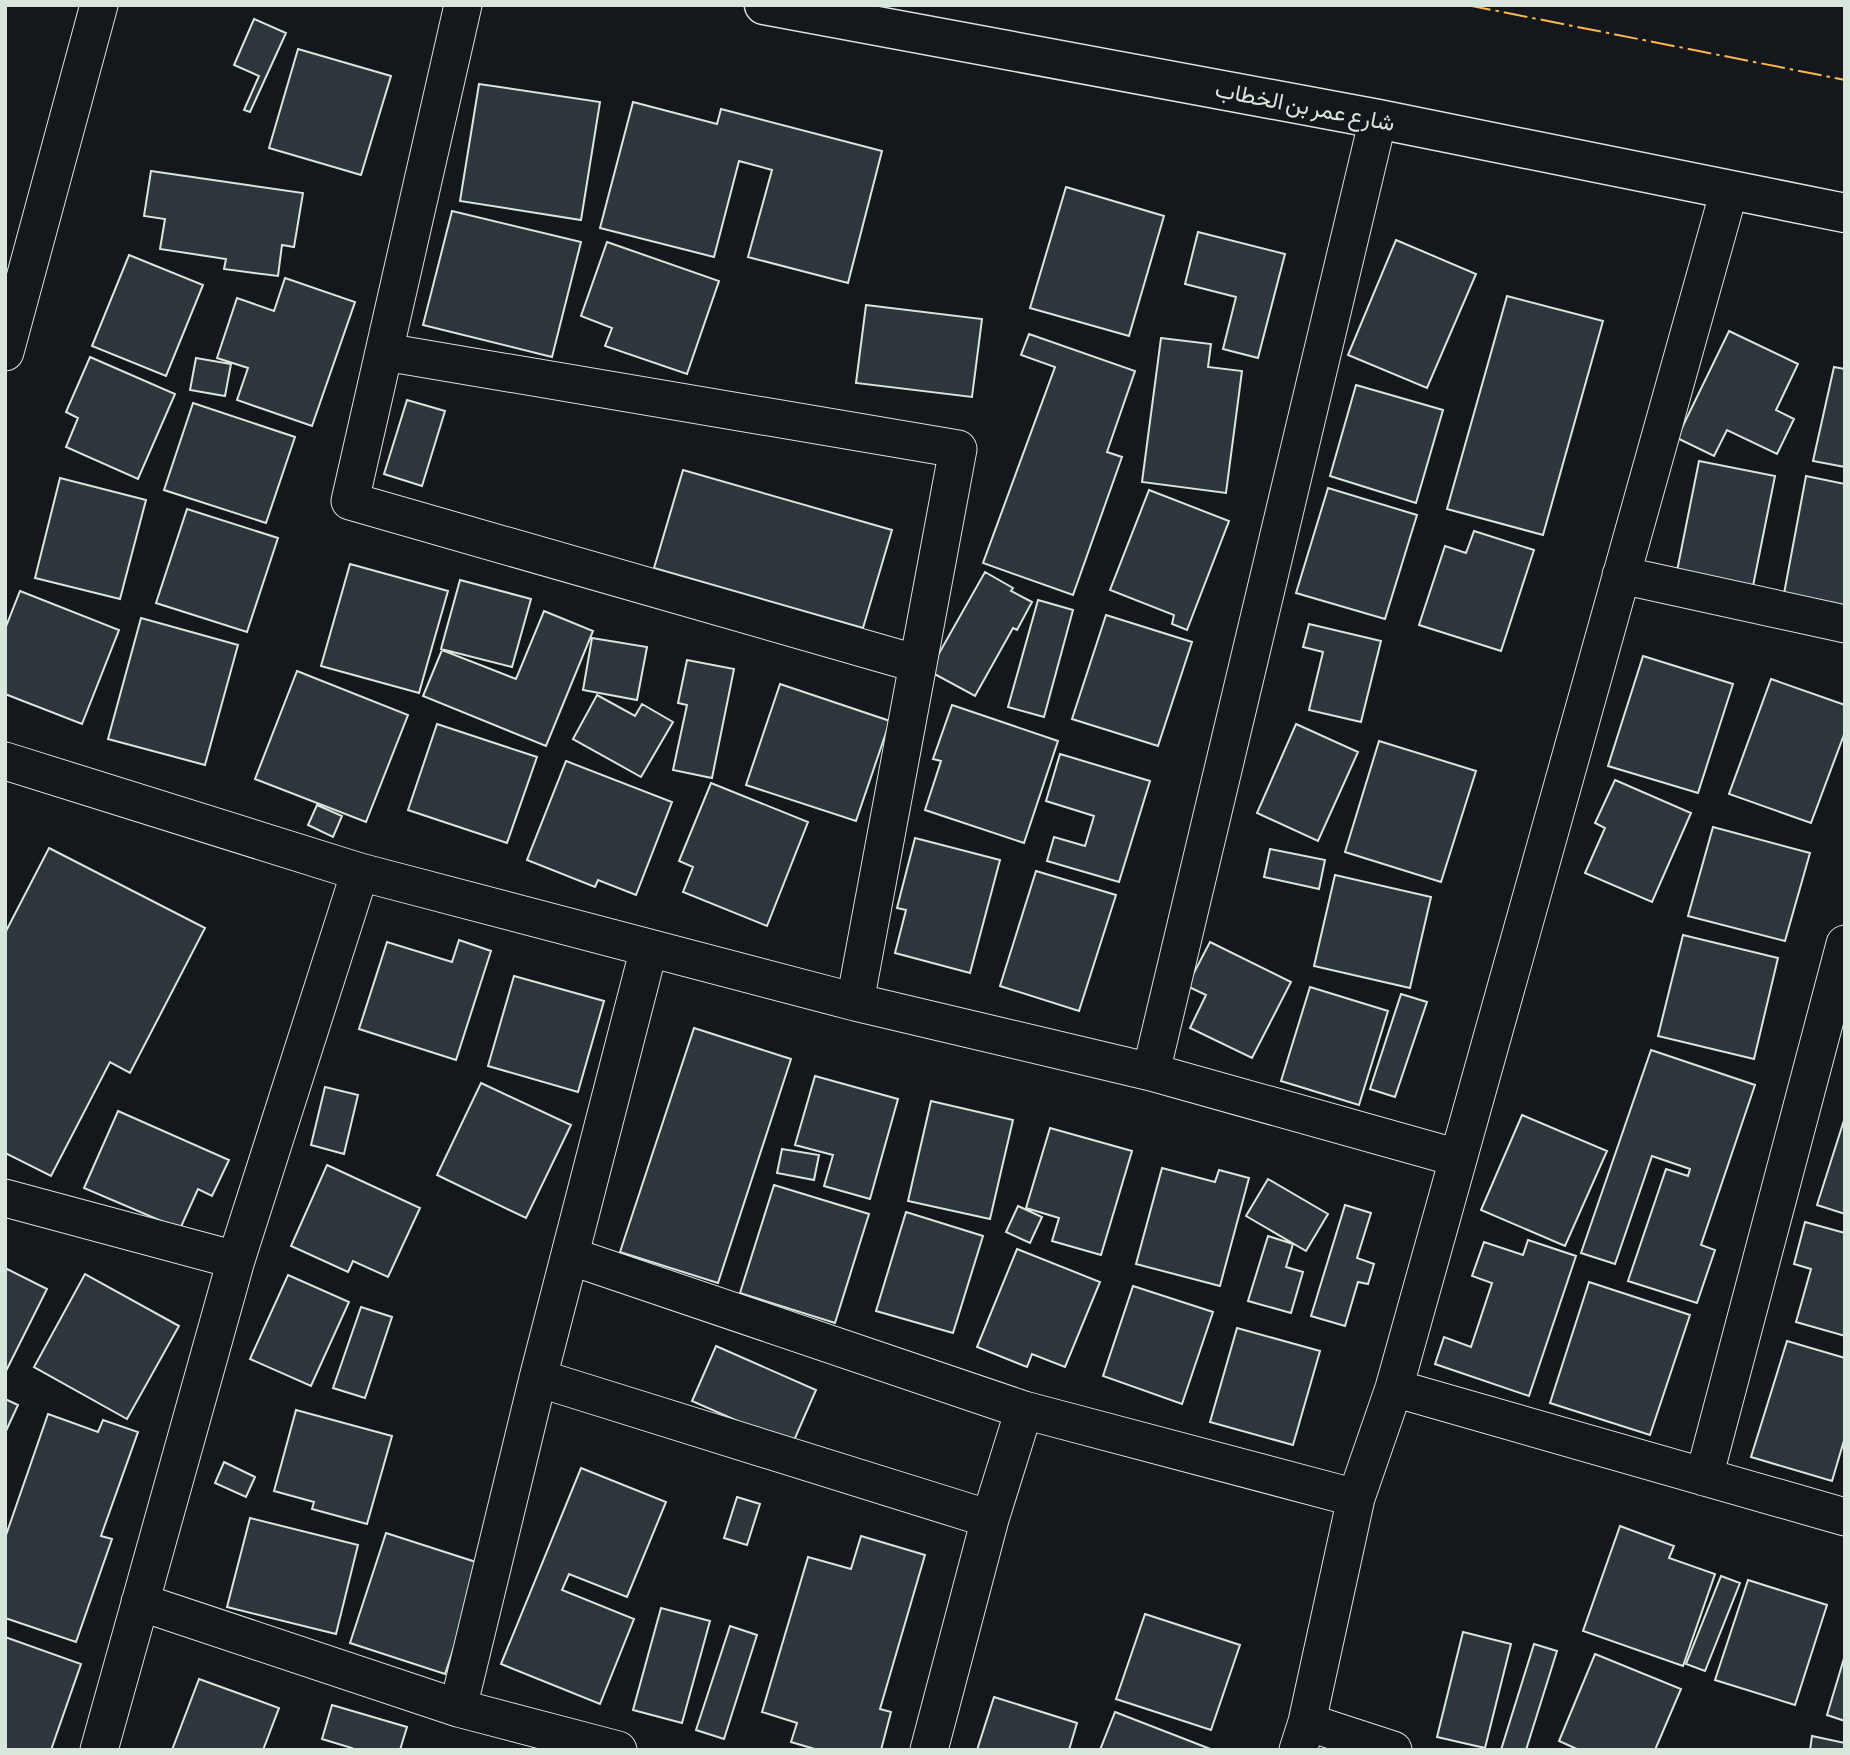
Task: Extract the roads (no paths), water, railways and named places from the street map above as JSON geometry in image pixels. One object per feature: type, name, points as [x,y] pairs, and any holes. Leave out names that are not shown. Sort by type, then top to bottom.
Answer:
[{"type":"main road","name":"شارع عمر بن الخطاب","points":[[764,5],[1378,119],[1845,213]]},
{"type":"street","points":[[5,352],[18,256],[99,5]]},
{"type":"street","points":[[463,5],[350,501],[918,664]]},
{"type":"street","points":[[1152,1072],[1378,119]]},
{"type":"street","points":[[1393,1750],[1302,1736],[1356,1498],[1394,1388],[1729,191]]},
{"type":"street","points":[[384,352],[958,449],[855,1002]]},
{"type":"street","points":[[1621,575],[1845,624]]},
{"type":"street","points":[[5,761],[360,873],[855,1002],[1152,1072],[1458,1158]]},
{"type":"street","points":[[99,1750],[236,1260],[360,873]]},
{"type":"street","points":[[1704,1477],[1845,944]]},
{"type":"street","points":[[458,1708],[538,1378],[649,948]]},
{"type":"street","points":[[5,1198],[236,1260]]},
{"type":"street","points":[[570,1256],[1024,1410],[1356,1498]]},
{"type":"street","points":[[538,1378],[990,1519]]},
{"type":"street","points":[[1394,1388],[1845,1517]]},
{"type":"street","points":[[929,1750],[990,1519],[1024,1410]]},
{"type":"street","points":[[140,1602],[458,1708],[618,1750]]}]
